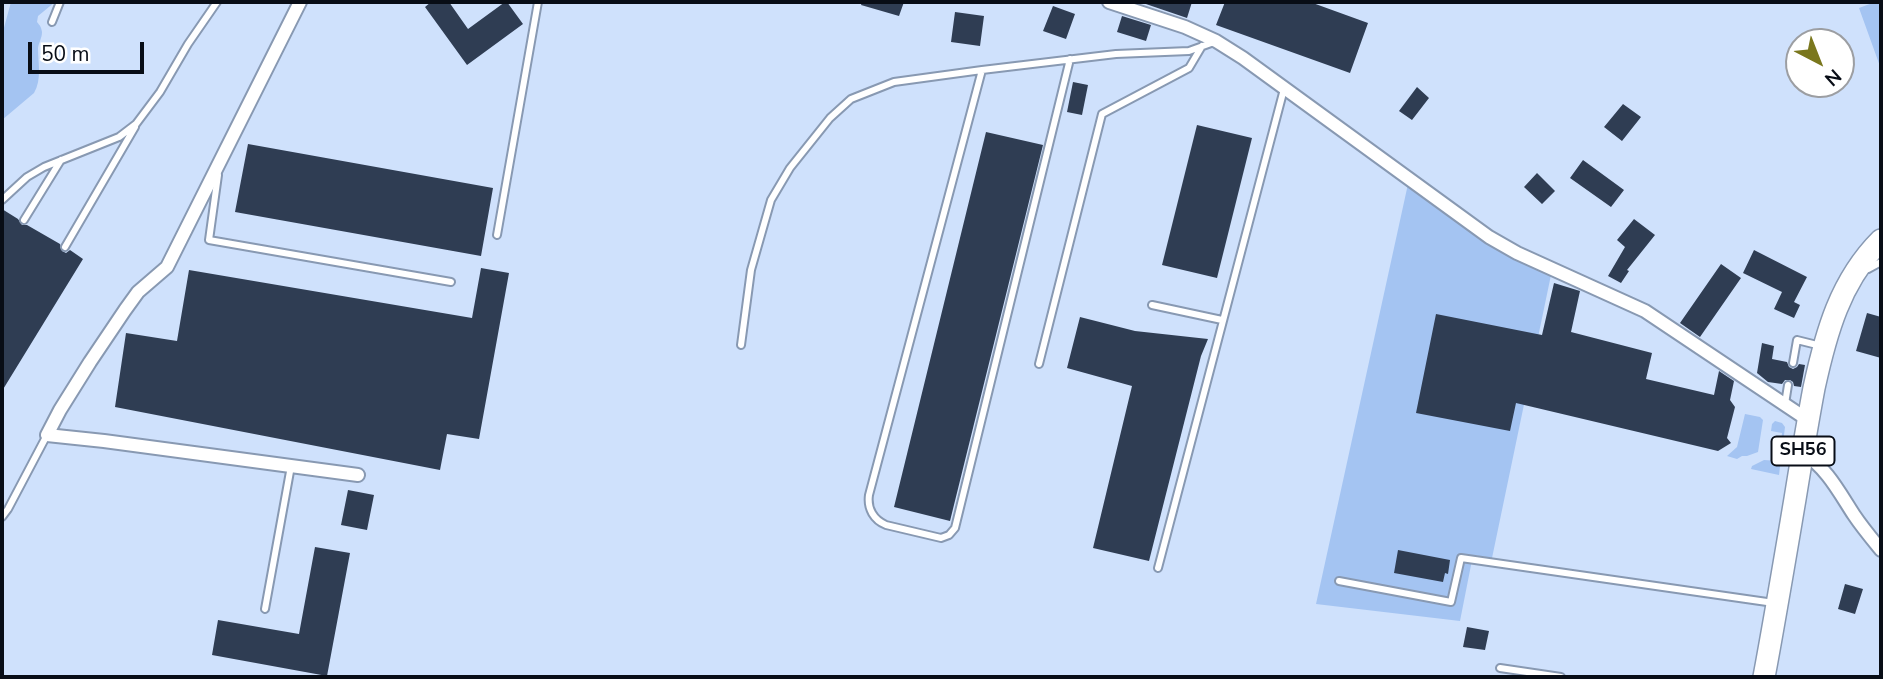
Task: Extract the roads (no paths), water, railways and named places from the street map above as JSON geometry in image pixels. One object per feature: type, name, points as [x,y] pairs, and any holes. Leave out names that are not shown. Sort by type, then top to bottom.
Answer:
[{"type":"main road","name":"SH56","points":[[1764,677],[1823,346],[1839,300],[1850,279],[1881,240]]},
{"type":"street","points":[[300,2],[167,267],[138,292],[125,310],[84,371],[47,435],[358,475]]},
{"type":"street","points":[[1110,2],[1185,27],[1216,41],[1489,237],[1517,253],[1645,312],[1808,420]]},
{"type":"street","points":[[1802,452],[1824,469],[1879,543]]},
{"type":"lane","points":[[52,22],[60,2]]},
{"type":"lane","points":[[65,247],[136,124],[160,92],[217,2]]},
{"type":"lane","points":[[497,235],[538,2]]},
{"type":"lane","points":[[741,345],[751,270],[771,200],[790,168],[830,117],[851,99],[894,82],[1116,54],[1189,51],[1216,41]]},
{"type":"lane","points":[[1039,364],[1102,114],[1189,68],[1202,46]]},
{"type":"lane","points":[[982,70],[868,503],[878,522],[941,538],[949,535],[958,520],[1070,60]]},
{"type":"lane","points":[[1158,568],[1284,89]]},
{"type":"lane","points":[[2,200],[27,177],[44,167],[119,137],[136,124]]},
{"type":"lane","points":[[220,159],[209,240],[451,282]]},
{"type":"lane","points":[[24,220],[61,160]]},
{"type":"lane","points":[[1850,279],[1881,262]]},
{"type":"lane","points":[[1152,305],[1222,320]]},
{"type":"lane","points":[[1793,363],[1797,340],[1823,346]]},
{"type":"lane","points":[[1785,405],[1788,385]]},
{"type":"lane","points":[[2,517],[47,435]]},
{"type":"lane","points":[[265,609],[291,466]]},
{"type":"lane","points":[[1339,581],[1451,602],[1461,558],[1777,604]]},
{"type":"lane","points":[[1500,668],[1562,677]]}]
